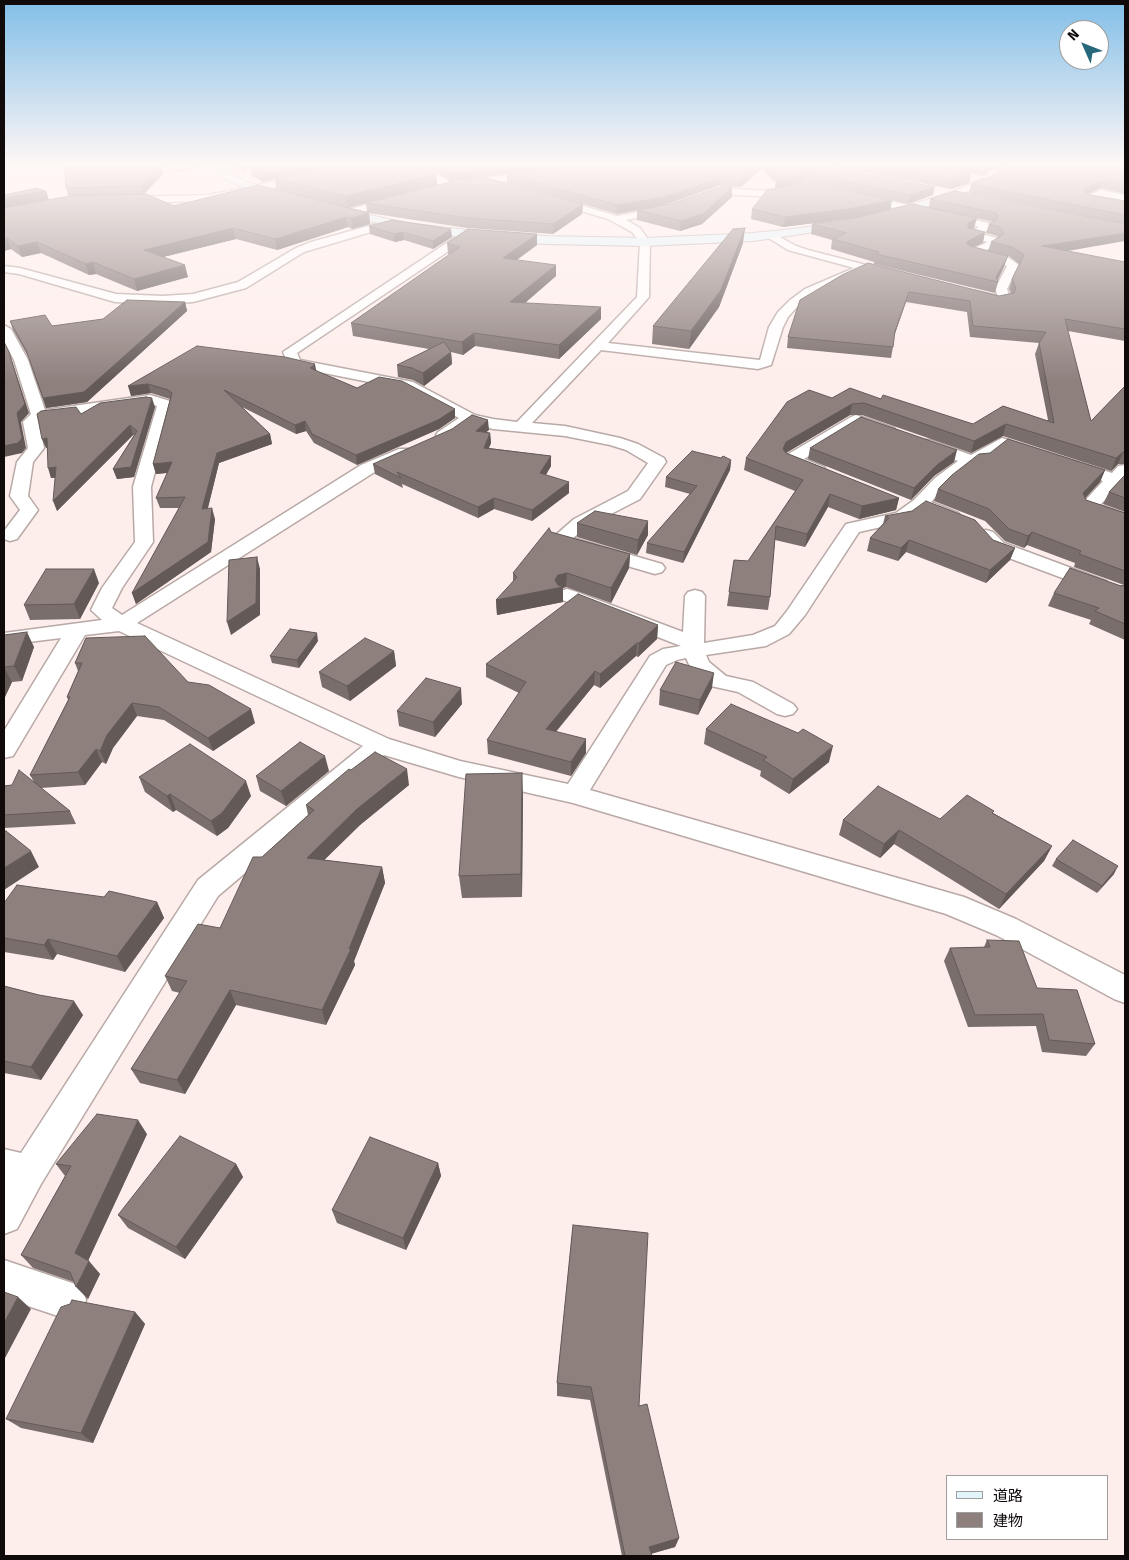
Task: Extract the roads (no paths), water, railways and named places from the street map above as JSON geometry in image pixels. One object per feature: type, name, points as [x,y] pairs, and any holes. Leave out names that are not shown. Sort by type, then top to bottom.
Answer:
[{"type":"street","points":[[4,269],[20,271],[115,298],[163,300],[193,298],[242,285],[300,250],[341,237]]},
{"type":"street","points":[[463,237],[290,352],[294,363],[408,385],[470,418],[493,424],[565,431],[614,441],[632,447],[658,462],[634,495],[580,522],[559,540],[655,568]]},
{"type":"street","points":[[503,237],[545,240],[645,242],[697,241],[749,237]]},
{"type":"street","points":[[521,426],[642,297],[645,242],[641,237]]},
{"type":"street","points":[[774,237],[792,248],[804,252],[900,277]]},
{"type":"street","points":[[964,293],[996,300],[1005,299],[1001,289],[1013,265],[1005,260],[972,253],[995,243],[993,240],[981,237]]},
{"type":"street","points":[[598,346],[758,365],[766,362],[776,327],[783,314],[794,303],[809,292],[864,268]]},
{"type":"street","points":[[4,329],[21,360],[40,415]]},
{"type":"street","points":[[10,535],[29,510],[19,496],[25,462],[36,448],[31,422],[40,415],[150,399],[165,404],[142,487],[144,542],[112,588],[101,610],[122,624],[380,745],[459,769],[574,794],[954,905],[1006,927],[1125,990]]},
{"type":"street","points":[[4,639],[122,624],[367,469],[446,434],[470,418]]},
{"type":"street","points":[[834,478],[791,460],[856,420],[970,460],[979,459],[1002,443],[1121,477]]},
{"type":"street","points":[[574,794],[658,661],[693,647],[758,641],[782,630],[795,615],[852,528],[902,517],[909,505],[970,460]]},
{"type":"street","points":[[1121,477],[1088,507],[1125,520]]},
{"type":"street","points":[[909,505],[978,527],[997,547],[1116,591]]},
{"type":"street","points":[[567,595],[693,647]]},
{"type":"street","points":[[695,596],[693,647],[700,666],[719,681],[745,687],[785,709]]},
{"type":"street","points":[[4,750],[77,630]]},
{"type":"street","points":[[4,1216],[16,1169],[208,888],[380,745]]},
{"type":"street","points":[[4,1279],[67,1300]]}]
